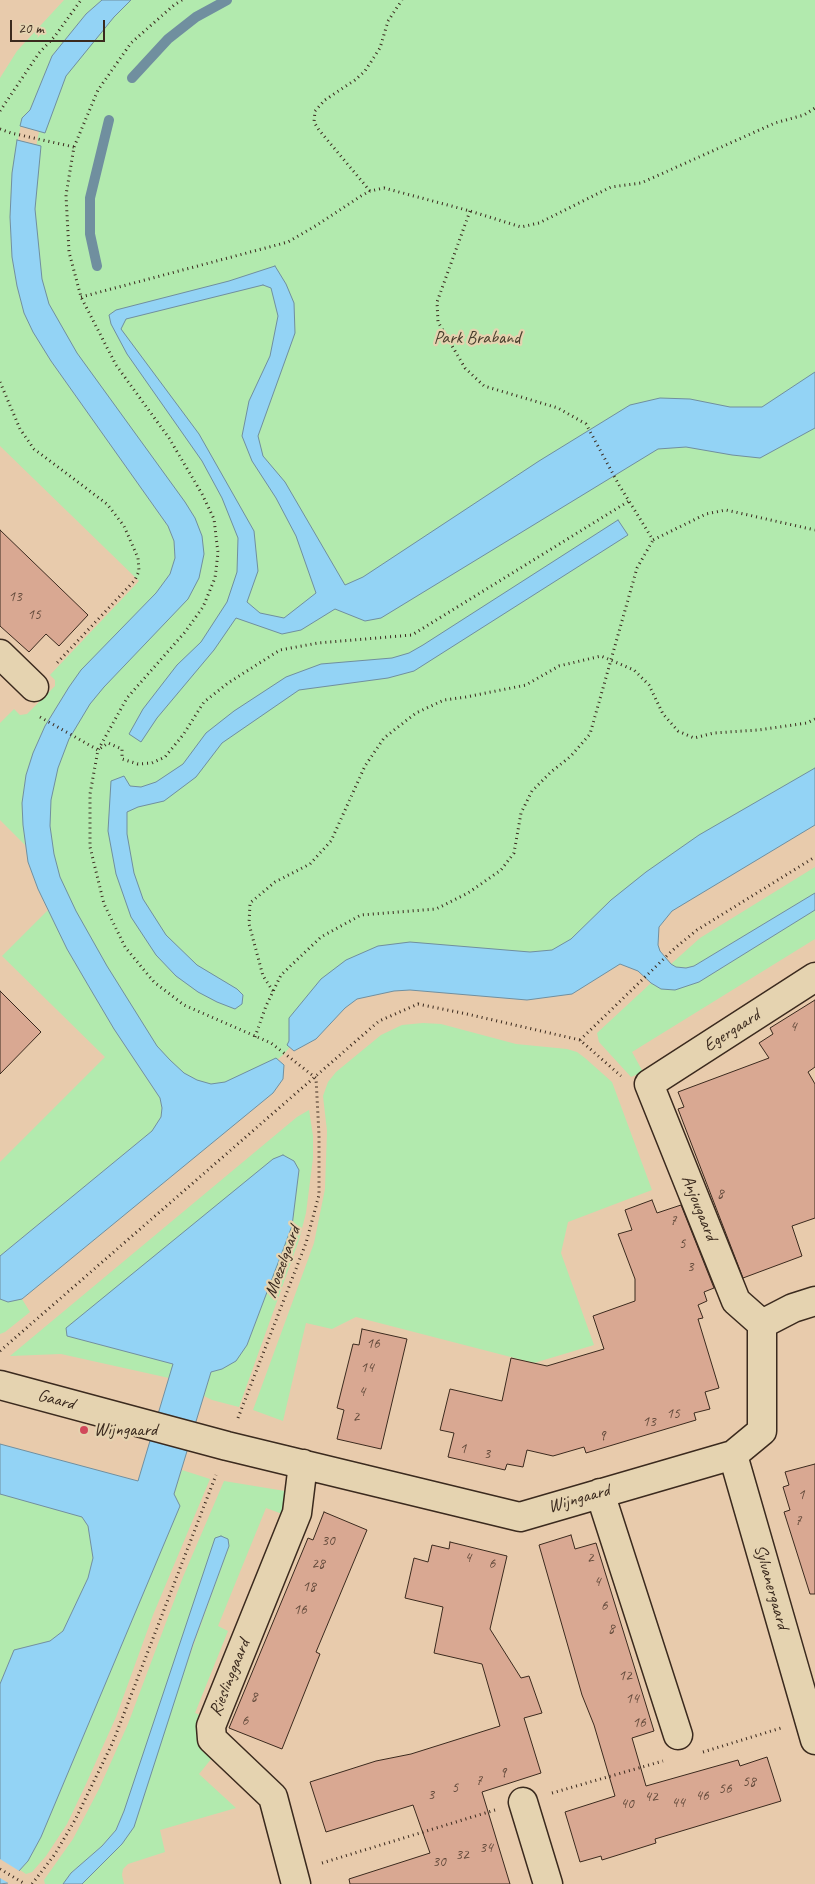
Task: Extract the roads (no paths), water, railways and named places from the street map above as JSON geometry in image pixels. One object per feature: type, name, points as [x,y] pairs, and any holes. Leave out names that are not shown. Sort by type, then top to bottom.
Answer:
[{"type":"street","points":[[0,654],[34,687]]},
{"type":"street","name":"Egergaard","points":[[649,1084],[815,977]]},
{"type":"street","name":"Anjougaard","points":[[649,1084],[736,1301],[762,1324]]},
{"type":"street","points":[[762,1324],[793,1308],[815,1300]]},
{"type":"street","name":"Wijngaard","points":[[227,1446],[520,1516],[734,1455],[762,1431],[762,1324]]},
{"type":"street","name":"Gaard","points":[[0,1385],[227,1446]]},
{"type":"street","name":"Sylvanergaard","points":[[734,1455],[812,1730]]},
{"type":"street","name":"Rieslinggaard","points":[[295,1879],[273,1797],[212,1739],[211,1726],[297,1513],[303,1464]]},
{"type":"street","points":[[600,1493],[678,1736]]},
{"type":"street","points":[[523,1802],[548,1884]]},
{"type":"water","points":[[102,0],[131,0],[114,17],[66,76],[45,133],[20,126],[22,118],[30,110],[52,56],[86,14]]},
{"type":"water","points":[[17,140],[41,146],[35,209],[42,279],[49,304],[77,353],[195,518],[202,536],[204,554],[199,578],[188,599],[104,687],[90,704],[69,739],[58,768],[51,800],[50,826],[60,877],[76,911],[107,966],[157,1046],[184,1073],[197,1080],[211,1084],[225,1082],[276,1058],[284,1065],[283,1079],[273,1093],[22,1299],[8,1302],[0,1299],[0,1256],[152,1131],[161,1117],[160,1098],[114,1029],[88,985],[67,949],[38,889],[28,862],[22,803],[26,775],[33,753],[45,726],[69,687],[81,670],[156,593],[170,574],[175,558],[174,541],[168,526],[51,361],[24,313],[12,257],[10,217],[12,173]]},
{"type":"water","points":[[275,266],[286,284],[294,303],[295,333],[258,436],[263,456],[285,482],[345,585],[363,577],[539,461],[630,405],[660,398],[690,399],[730,407],[762,407],[815,372],[815,428],[760,458],[686,447],[658,449],[381,618],[365,621],[335,609],[301,630],[282,634],[236,618],[214,650],[157,718],[141,742],[129,734],[143,709],[177,665],[201,642],[227,602],[237,572],[238,538],[222,498],[202,461],[127,354],[111,324],[109,315],[116,310],[229,281]],"holes":[[[263,285],[271,288],[278,316],[270,356],[249,401],[242,436],[252,461],[276,498],[296,536],[316,593],[284,618],[260,613],[247,602],[258,571],[254,531],[199,434],[121,329],[126,319]]]},
{"type":"water","points":[[618,520],[628,535],[414,671],[388,678],[299,690],[222,743],[196,777],[164,801],[138,807],[127,812],[127,834],[134,873],[143,899],[166,935],[197,965],[237,989],[243,995],[242,1004],[235,1009],[217,1002],[198,992],[176,976],[156,955],[131,917],[116,874],[108,831],[111,781],[124,776],[130,786],[141,787],[156,782],[183,764],[206,733],[234,711],[286,677],[321,664],[392,658],[409,653]]},
{"type":"water","points":[[815,768],[815,825],[672,911],[659,927],[658,945],[660,951],[671,964],[676,967],[686,968],[694,966],[815,893],[815,910],[699,982],[675,990],[661,989],[638,971],[620,964],[572,994],[527,1000],[410,990],[394,991],[357,999],[345,1008],[316,1039],[294,1051],[287,1045],[289,1041],[289,1018],[321,979],[346,960],[378,946],[410,942],[530,952],[552,950],[571,939],[611,900],[646,872],[699,835]]},
{"type":"water","points":[[283,1155],[294,1161],[299,1170],[292,1226],[247,1345],[236,1361],[222,1369],[211,1372],[174,1494],[180,1506],[41,1837],[28,1861],[8,1883],[0,1884],[0,1684],[14,1650],[50,1641],[63,1631],[88,1578],[93,1558],[88,1526],[82,1517],[0,1494],[0,1444],[138,1481],[173,1364],[67,1336],[66,1328],[273,1159]]},
{"type":"water","points":[[221,1536],[228,1539],[229,1546],[193,1644],[134,1827],[122,1844],[82,1884],[63,1884],[71,1873],[102,1846],[116,1830],[215,1538]]},
{"type":"waterway","points":[[132,78],[168,39],[196,17],[227,0]]},
{"type":"waterway","points":[[97,266],[90,234],[90,198],[109,120]]},
{"type":"place","name":"Wijngaard","points":[[84,1430]]},
{"type":"park label","name":"Park Braband","points":[[477,338]]}]
